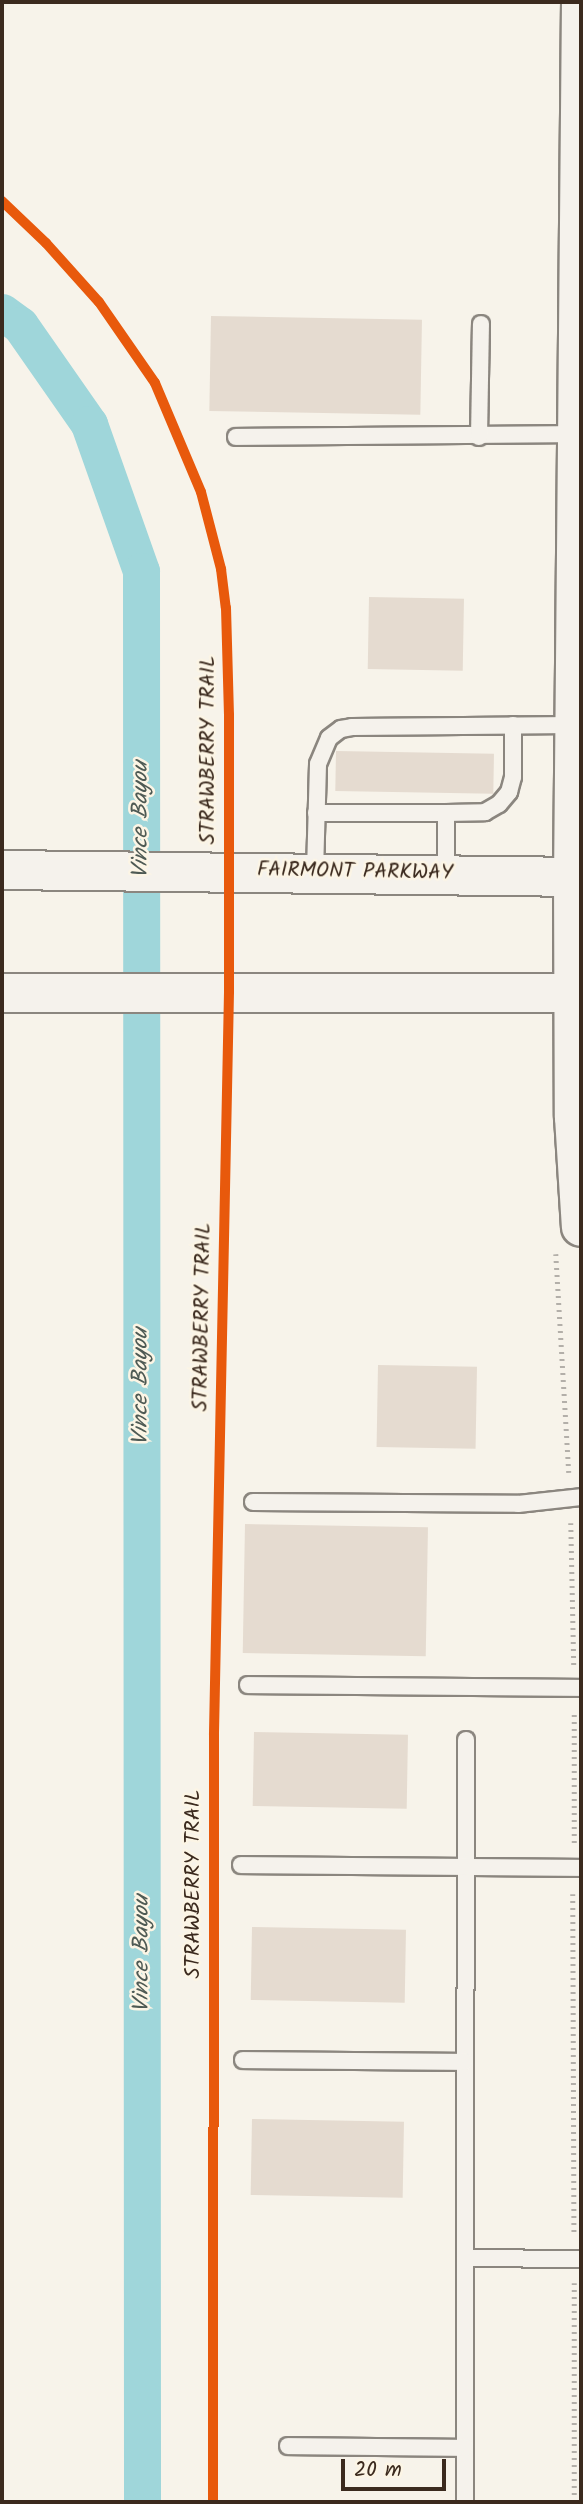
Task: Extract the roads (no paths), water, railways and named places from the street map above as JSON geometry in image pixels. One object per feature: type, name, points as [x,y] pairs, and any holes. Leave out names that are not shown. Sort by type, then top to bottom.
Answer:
[{"type":"street","points":[[568,1239],[578,993],[574,725],[578,544],[581,2]]},
{"type":"street","name":"FAIRMONT PARKWAY","points":[[16,870],[215,870],[577,877]]},
{"type":"street","points":[[2,993],[578,993]]},
{"type":"lane","points":[[479,437],[481,324]]},
{"type":"lane","points":[[236,437],[479,437],[577,434]]},
{"type":"lane","points":[[316,813],[485,812],[499,804],[509,792],[513,777],[513,725]]},
{"type":"lane","points":[[314,872],[318,765],[323,747],[329,738],[341,729],[574,725]]},
{"type":"lane","points":[[446,813],[446,874]]},
{"type":"lane","points":[[253,1502],[518,1504],[575,1498]]},
{"type":"lane","points":[[248,1685],[578,1688]]},
{"type":"lane","points":[[465,2502],[466,1740]]},
{"type":"lane","points":[[241,1865],[577,1868]]},
{"type":"lane","points":[[243,2060],[465,2063]]},
{"type":"lane","points":[[465,2259],[578,2259]]},
{"type":"lane","points":[[288,2446],[465,2448]]},
{"type":"waterway","name":"Vince Bayou","points":[[2,312],[20,325],[89,424],[141,571],[142,2502]]}]
